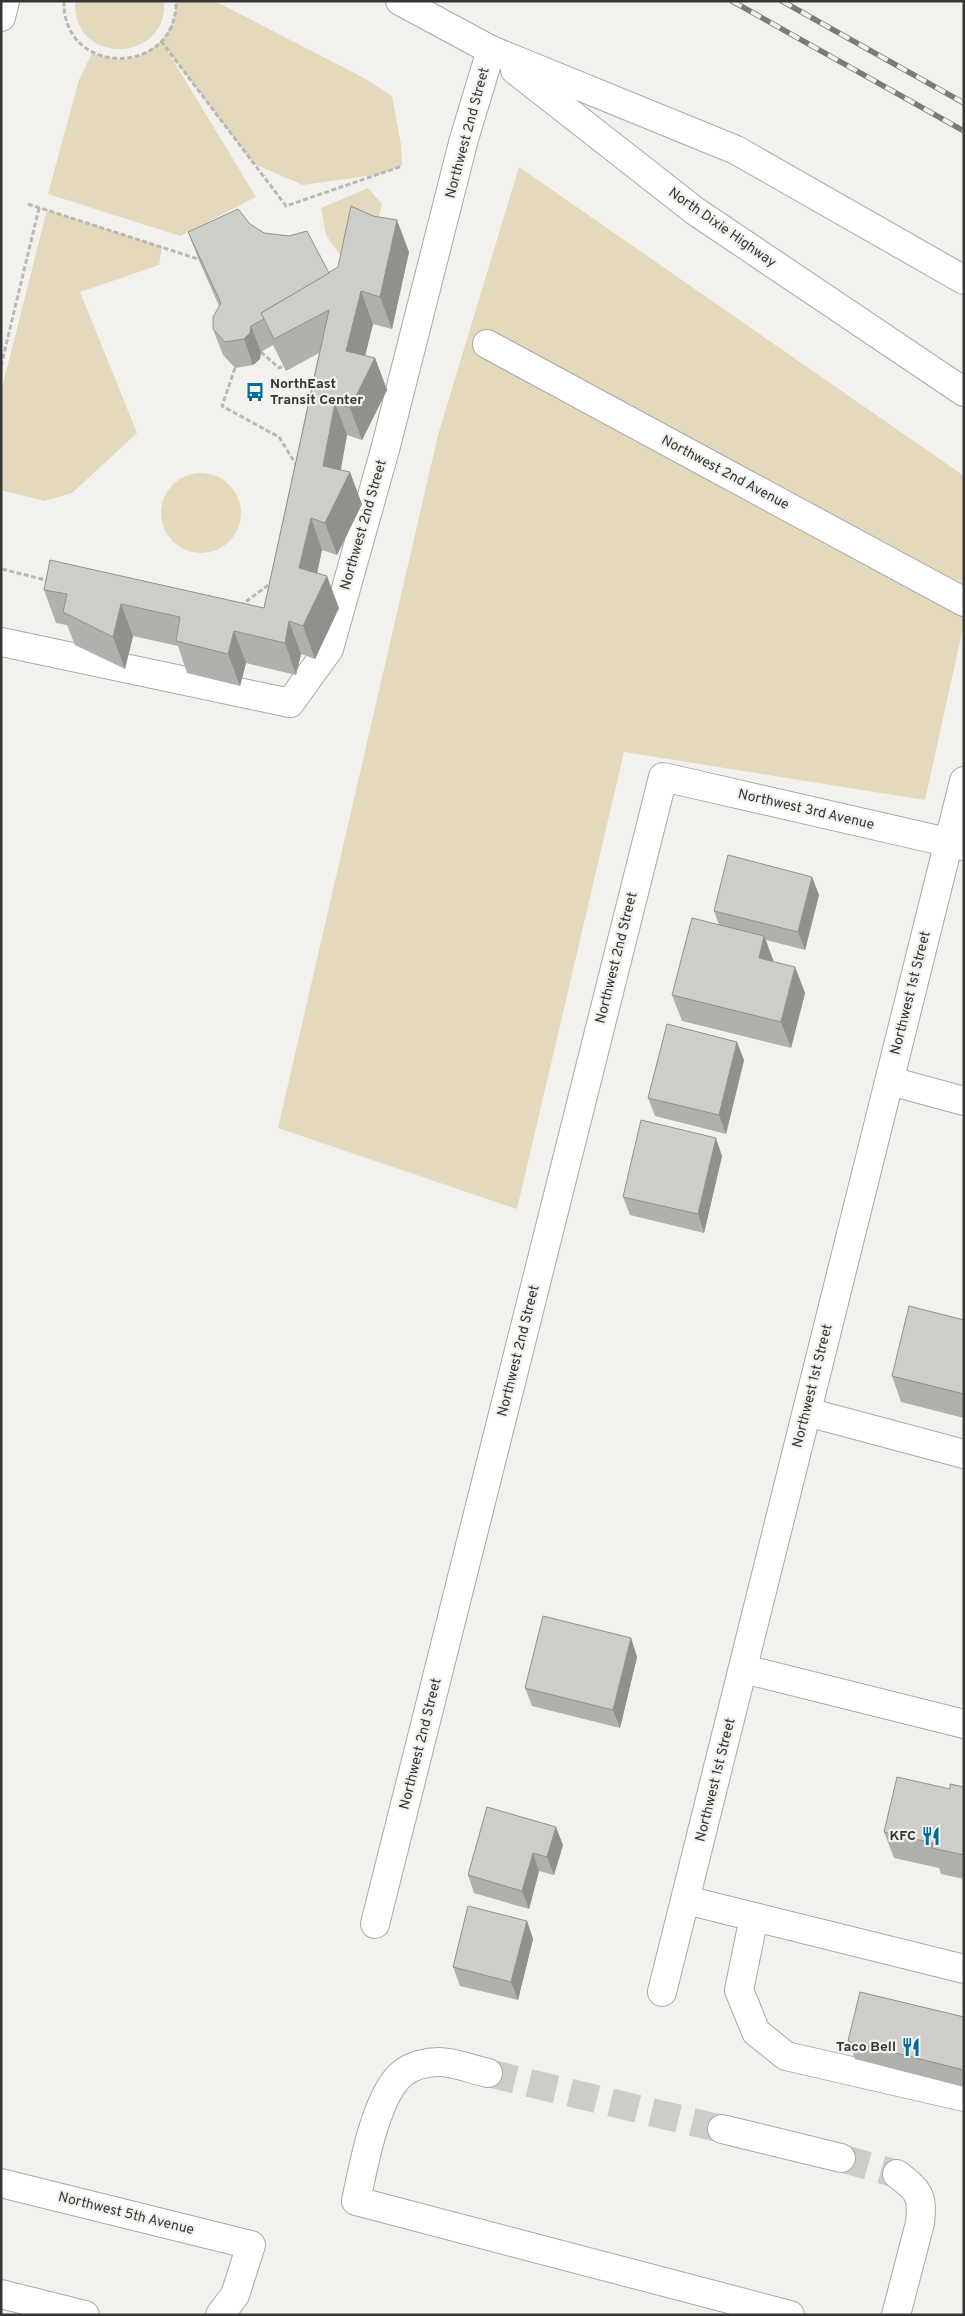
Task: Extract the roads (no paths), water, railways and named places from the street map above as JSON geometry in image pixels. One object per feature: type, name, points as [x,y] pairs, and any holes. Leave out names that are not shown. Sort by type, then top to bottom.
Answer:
[{"type":"street","points":[[1,17],[5,1]]},
{"type":"street","name":"North Dixie Highway","points":[[400,1],[491,50],[736,150],[964,280]]},
{"type":"street","name":"North Dixie Highway","points":[[491,50],[695,211],[964,392]]},
{"type":"street","name":"Northwest 2nd Street","points":[[1,642],[290,703],[329,649],[386,446],[464,139],[491,50]]},
{"type":"street","name":"Northwest 2nd Avenue","points":[[487,344],[964,602]]},
{"type":"street","name":"Northwest 2nd Street","points":[[375,1924],[663,777]]},
{"type":"street","name":"Northwest 3rd Avenue","points":[[663,777],[956,845]]},
{"type":"street","name":"Northwest 1st Street","points":[[662,1992],[890,1081],[956,845],[964,781]]},
{"type":"street","points":[[890,1081],[964,1100]]},
{"type":"street","points":[[807,1412],[964,1454]]},
{"type":"street","points":[[744,1669],[964,1724]]},
{"type":"street","points":[[686,1900],[964,1970]]},
{"type":"street","points":[[754,1917],[739,1990],[756,2032],[786,2056],[964,2097]]},
{"type":"street","points":[[488,2073],[441,2062],[422,2064],[403,2073],[390,2089],[378,2115],[356,2201],[790,2315]]},
{"type":"street","points":[[722,2129],[841,2158]]},
{"type":"street","points":[[896,2315],[920,2223],[922,2208],[916,2189],[897,2174]]},
{"type":"street","name":"Northwest 5th Avenue","points":[[1,2182],[251,2245],[235,2295],[220,2315]]},
{"type":"street","points":[[1,2294],[86,2315]]},
{"type":"tunnel","points":[[488,2073],[722,2129]]},
{"type":"tunnel","points":[[841,2158],[897,2174]]},
{"type":"railway","points":[[732,1],[964,131]]},
{"type":"railway","points":[[782,1],[964,103]]},
{"type":"place","name":"NorthEast Transit Center","points":[[255,392]]},
{"type":"place","name":"KFC","points":[[931,1836]]},
{"type":"place","name":"Taco Bell","points":[[911,2047]]}]
